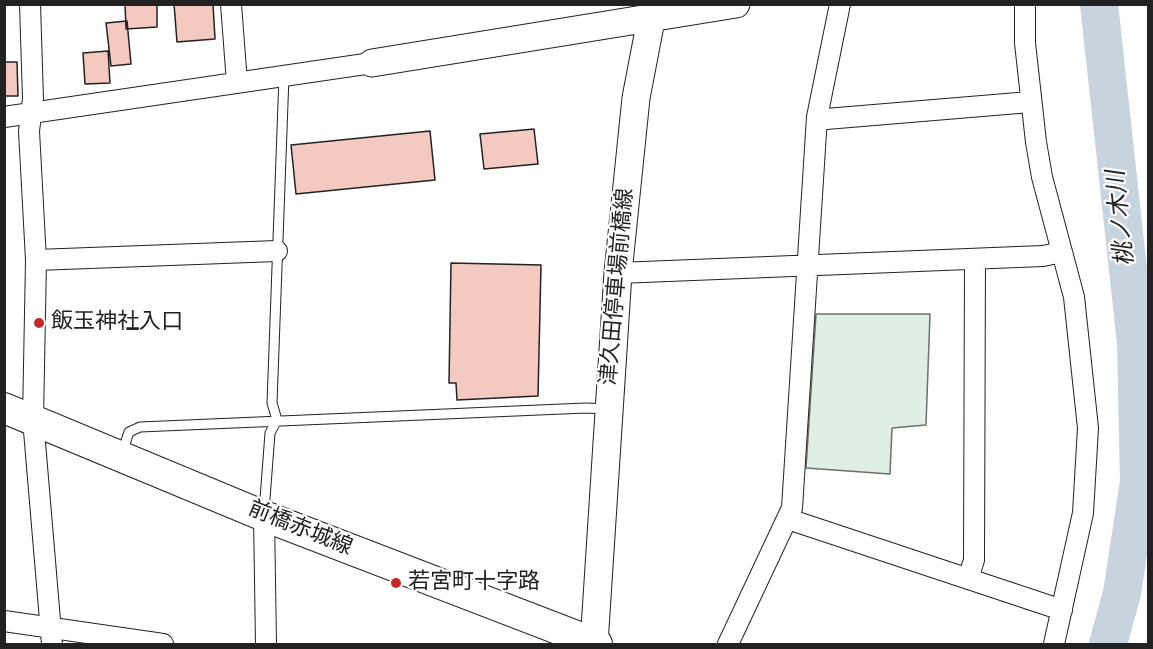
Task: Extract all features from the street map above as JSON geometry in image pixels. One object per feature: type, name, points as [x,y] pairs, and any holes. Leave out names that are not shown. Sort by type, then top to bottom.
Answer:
[{"type":"main road","points":[[372,63],[652,12],[736,4]]},
{"type":"main road","name":"津久田停車場前橋線","points":[[595,644],[618,273],[636,98],[652,12]]},
{"type":"main road","name":"前橋赤城線","points":[[4,408],[264,516],[595,644]]},
{"type":"street","points":[[30,4],[33,99],[29,131],[36,260],[33,419],[52,635]]},
{"type":"street","points":[[231,4],[237,82]]},
{"type":"street","points":[[728,645],[788,519],[795,494],[817,117],[840,4]]},
{"type":"street","points":[[1024,4],[1030,102],[1042,177],[1076,312],[1088,443],[1083,513],[1054,645]]},
{"type":"street","points":[[4,117],[372,63]]},
{"type":"street","points":[[817,117],[825,119],[1030,102]]},
{"type":"street","points":[[36,260],[277,251]]},
{"type":"street","points":[[618,273],[1043,256],[1062,252]]},
{"type":"street","points":[[968,579],[974,560],[975,259]]},
{"type":"street","points":[[264,516],[266,645]]},
{"type":"street","points":[[788,519],[1062,610]]},
{"type":"street","points":[[4,621],[52,635],[164,645]]},
{"type":"lane","points":[[264,516],[270,433],[277,420],[272,403],[284,76]]},
{"type":"lane","points":[[121,455],[129,432],[140,427],[594,407],[608,410]]},
{"type":"green space","points":[[816,314],[930,314],[926,425],[892,428],[890,474],[806,468]]},
{"type":"building","points":[[125,4],[157,4],[157,27],[126,29]]},
{"type":"building","points":[[174,4],[213,4],[215,39],[177,42]]},
{"type":"building","points":[[127,21],[131,64],[111,66],[106,23]]},
{"type":"building","points":[[108,51],[110,83],[85,84],[83,53]]},
{"type":"building","points":[[4,62],[17,62],[18,96],[4,96]]},
{"type":"building","points":[[534,129],[538,164],[484,169],[480,134]]},
{"type":"building","points":[[430,131],[435,180],[296,194],[291,145]]},
{"type":"building","points":[[451,263],[541,265],[538,396],[457,400],[456,383],[449,383]]},
{"type":"waterway","name":"桃ノ木川","points":[[1099,4],[1136,343],[1139,482],[1122,593],[1108,644]]},
{"type":"place","name":"飯玉神社入口","points":[[39,323]]},
{"type":"place","name":"若宮町十字路","points":[[396,583]]}]
